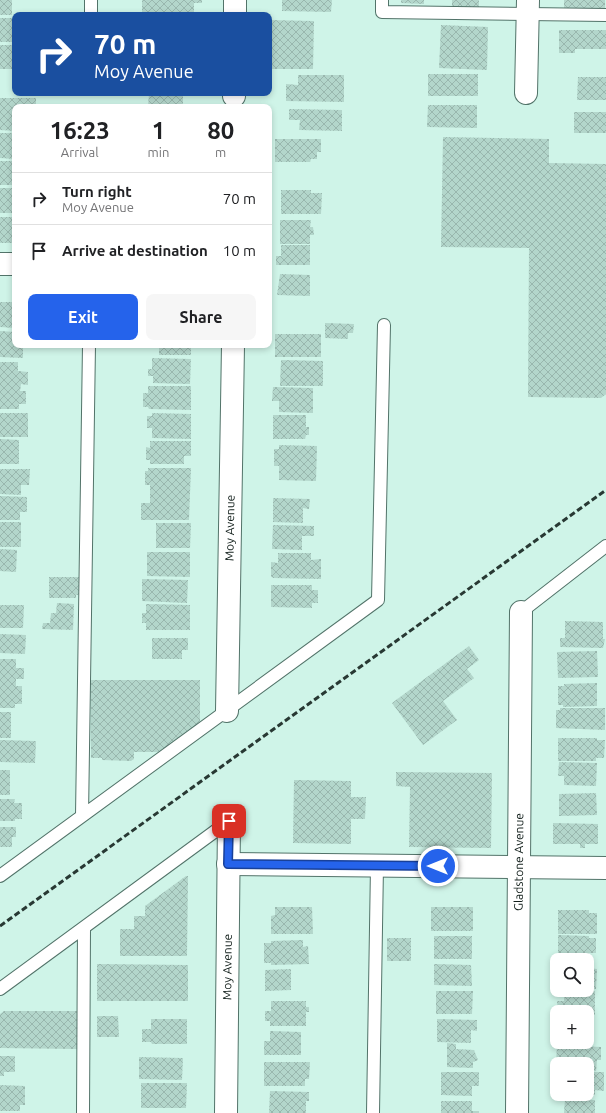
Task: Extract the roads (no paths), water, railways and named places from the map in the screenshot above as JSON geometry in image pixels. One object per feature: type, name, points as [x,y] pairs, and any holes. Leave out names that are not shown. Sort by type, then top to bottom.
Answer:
[{"type":"street","points":[[235,0],[235,12]]},
{"type":"street","points":[[526,93],[528,7]]},
{"type":"street","points":[[0,264],[12,264]]},
{"type":"street","name":"Moy Avenue","points":[[227,710],[233,348]]},
{"type":"street","name":"Gladstone Avenue","points":[[517,1113],[521,612]]},
{"type":"street","name":"Moy Avenue","points":[[226,1113],[229,821]]},
{"type":"street","points":[[228,864],[606,868]]},
{"type":"lane","points":[[90,12],[91,0]]},
{"type":"lane","points":[[382,0],[382,12],[528,7],[606,15]]},
{"type":"lane","points":[[0,876],[378,600],[384,325]]},
{"type":"lane","points":[[82,816],[89,348]]},
{"type":"lane","points":[[521,612],[606,546]]},
{"type":"lane","points":[[0,990],[229,821]]},
{"type":"lane","points":[[373,1113],[376,866]]},
{"type":"lane","points":[[83,1113],[84,928]]},
{"type":"railway","points":[[0,926],[606,490]]}]
